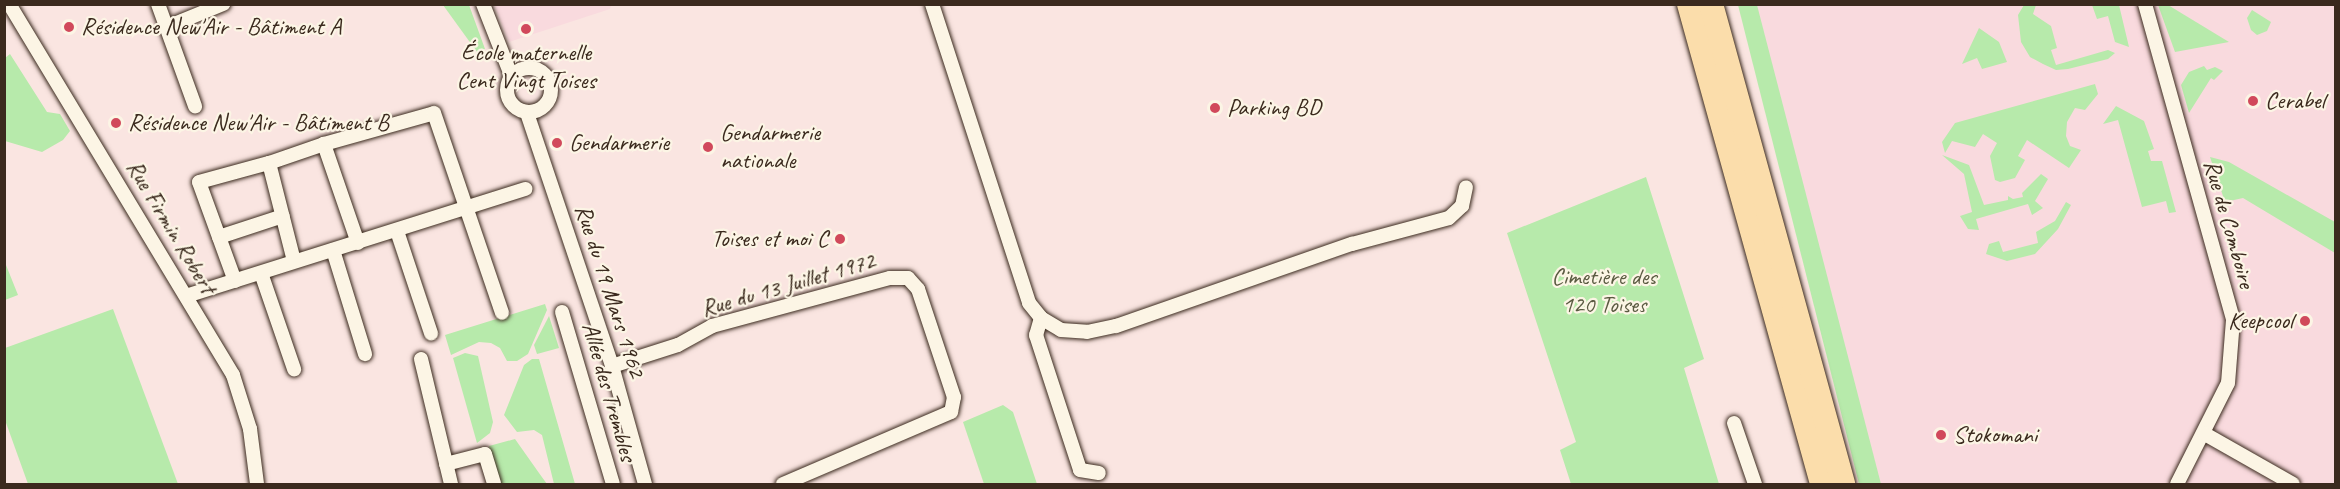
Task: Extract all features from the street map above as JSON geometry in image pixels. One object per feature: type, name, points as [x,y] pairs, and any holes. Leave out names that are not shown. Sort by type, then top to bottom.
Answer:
[{"type":"highway","points":[[1689,4],[1822,484]]},
{"type":"highway","points":[[1711,4],[1843,484]]},
{"type":"highway","points":[[1724,4],[1732,82]]},
{"type":"street","points":[[158,4],[195,106]]},
{"type":"street","points":[[167,27],[223,4]]},
{"type":"street","name":"Rue du 19 Mars 1962","points":[[483,4],[511,75],[506,86],[507,99],[515,108],[527,113],[612,366],[645,484]]},
{"type":"street","points":[[932,4],[1029,303],[1041,318],[1061,330],[1087,332],[1116,326],[1352,244],[1449,218],[1462,206],[1466,187]]},
{"type":"street","name":"Rue de Comboire","points":[[2145,4],[2233,320],[2228,383],[2205,434],[2177,484]]},
{"type":"street","name":"Rue Firmin Robert","points":[[10,7],[186,296],[239,391],[250,429],[257,484]]},
{"type":"street","points":[[511,75],[521,68],[534,68],[544,73],[551,83],[548,103],[540,110],[527,113]]},
{"type":"street","points":[[235,281],[199,182],[434,113],[502,313]]},
{"type":"street","points":[[324,144],[358,243]]},
{"type":"street","points":[[269,163],[294,261]]},
{"type":"street","points":[[186,296],[526,189]]},
{"type":"street","points":[[219,237],[283,216]]},
{"type":"street","points":[[397,231],[431,333]]},
{"type":"street","points":[[333,250],[365,354]]},
{"type":"street","points":[[261,273],[294,369]]},
{"type":"street","name":"Rue du 13 Juillet 1972","points":[[612,366],[678,345],[712,326],[890,278],[908,278],[918,289],[954,397],[951,412],[833,465],[783,484]]},
{"type":"street","name":"Allée des Trembles","points":[[562,312],[613,484]]},
{"type":"street","points":[[1041,318],[1036,335],[1080,470],[1099,473]]},
{"type":"street","points":[[421,359],[451,484]]},
{"type":"street","points":[[1734,423],[1755,484]]},
{"type":"street","points":[[2205,434],[2293,484]]},
{"type":"street","points":[[446,464],[485,454],[494,484]]},
{"type":"shaded area","name":"École maternelle Cent Vingt Toises","points":[[494,4],[611,5],[610,9],[509,42]]},
{"type":"shaded area","points":[[1753,5],[2335,5],[2335,484],[1879,484]]},
{"type":"green space","points":[[443,5],[469,5],[485,49],[477,52]]},
{"type":"green space","points":[[1738,5],[1757,5],[1881,484],[1859,484]]},
{"type":"green space","points":[[2024,5],[2036,5],[2033,14],[2051,26],[2057,48],[2051,50],[2056,65],[2108,50],[2115,53],[2108,59],[2068,69],[2056,70],[2043,64],[2030,57],[2021,42],[2018,15]]},
{"type":"green space","points":[[2092,5],[2119,5],[2129,47],[2115,42],[2108,16],[2097,19]]},
{"type":"green space","points":[[2158,5],[2168,5],[2229,42],[2175,52]]},
{"type":"green space","points":[[2252,10],[2271,22],[2267,31],[2257,35],[2251,30],[2247,18]]},
{"type":"green space","points":[[1979,28],[1999,42],[2007,62],[1982,69],[1977,58],[1962,64]]},
{"type":"green space","points":[[10,54],[47,112],[60,114],[70,131],[63,140],[42,152],[5,141],[5,58]]},
{"type":"green space","points":[[2204,66],[2207,70],[2215,67],[2223,71],[2214,80],[2211,78],[2189,113],[2181,85],[2189,72]]},
{"type":"green space","points":[[2095,84],[2098,94],[2085,110],[2075,108],[2067,122],[2066,136],[2070,146],[2081,150],[2069,168],[2027,140],[2018,156],[2025,160],[2015,178],[2000,182],[1995,180],[1990,156],[1997,143],[1983,134],[1975,147],[1952,141],[1945,153],[1942,142],[1955,123]]},
{"type":"green space","points":[[2116,106],[2144,121],[2154,149],[2148,151],[2151,161],[2162,161],[2176,212],[2169,213],[2166,201],[2142,207],[2118,120],[2103,124]]},
{"type":"green space","points":[[1942,155],[1969,165],[1984,205],[2008,200],[2008,196],[2013,199],[2023,197],[2022,193],[2041,174],[2048,179],[2035,201],[2043,208],[2032,215],[2028,204],[1976,219],[1979,230],[1968,229],[1960,216],[1972,212],[1964,174]]},
{"type":"green space","points":[[2210,157],[2229,162],[2335,222],[2335,253],[2243,198],[2225,202]]},
{"type":"green space","name":"Cimetière des 120 Toises","points":[[1646,177],[1704,359],[1684,368],[1719,484],[1571,484],[1560,450],[1576,442],[1507,233]]},
{"type":"green space","points":[[2066,202],[2071,205],[2058,229],[2035,254],[2007,261],[1986,254],[1989,244],[1999,241],[2003,252],[2038,243],[2036,232],[2055,221]]},
{"type":"green space","points":[[4,260],[18,295],[5,300],[4,300]]},
{"type":"green space","points":[[545,304],[547,310],[528,354],[517,361],[507,361],[500,348],[491,343],[479,342],[451,355],[445,335]]},
{"type":"green space","points":[[113,309],[178,484],[28,484],[5,420],[5,348]]},
{"type":"green space","points":[[549,316],[559,348],[537,354],[534,345]]},
{"type":"green space","points":[[465,353],[478,356],[493,422],[490,433],[477,443],[453,358]]},
{"type":"green space","points":[[532,359],[539,359],[575,484],[554,484],[542,435],[534,430],[517,432],[504,415],[524,365]]},
{"type":"green space","points":[[1003,405],[1013,412],[1037,484],[984,484],[963,422]]},
{"type":"green space","points":[[515,439],[547,484],[500,484],[489,446]]},
{"type":"place","name":"Résidence New'Air - Bâtiment A","points":[[69,27]]},
{"type":"place","name":"École maternelle Cent Vingt Toises","points":[[526,29]]},
{"type":"place","name":"Cerabel","points":[[2253,101]]},
{"type":"place","name":"Parking BD","points":[[1215,108]]},
{"type":"place","name":"Résidence New'Air - Bâtiment B","points":[[116,123]]},
{"type":"place","name":"Gendarmerie","points":[[557,143]]},
{"type":"place","name":"Gendarmerie nationale","points":[[708,147]]},
{"type":"place","name":"Toises et moi C","points":[[840,239]]},
{"type":"place","name":"Keepcool","points":[[2305,321]]},
{"type":"place","name":"Stokomani","points":[[1941,435]]}]
